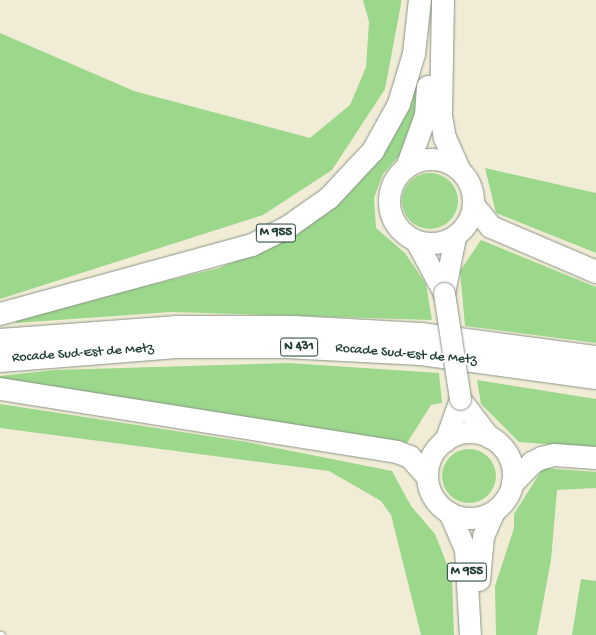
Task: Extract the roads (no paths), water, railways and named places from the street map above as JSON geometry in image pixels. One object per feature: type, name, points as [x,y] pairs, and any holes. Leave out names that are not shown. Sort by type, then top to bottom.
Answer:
[{"type":"highway","name":"M 955","points":[[0,314],[252,245],[288,227],[329,198],[373,151],[399,104],[413,61],[420,0]]},
{"type":"highway","points":[[408,165],[426,114],[427,0]]},
{"type":"highway","points":[[443,0],[441,116],[445,138],[459,169]]},
{"type":"highway","points":[[474,206],[491,227],[596,272]]},
{"type":"highway","name":"Rocade Sud-Est de Metz","points":[[0,340],[175,327],[294,327],[421,334],[596,357]]},
{"type":"highway","name":"Rocade Sud-Est de Metz","points":[[0,361],[176,347],[286,347],[421,354],[596,378]]},
{"type":"highway","points":[[0,389],[397,452],[410,457],[428,476]]},
{"type":"highway","points":[[513,483],[532,462],[542,458],[554,455],[596,458]]},
{"type":"main road","points":[[444,293],[416,241],[399,229],[390,210],[392,185],[408,165],[434,159],[459,169],[471,186],[474,206],[470,220],[455,237],[444,293],[460,399],[445,441]]},
{"type":"main road","points":[[416,241],[436,243],[455,237]]},
{"type":"main road","points":[[460,399],[489,437],[509,456],[513,483],[506,499],[494,511],[472,518],[449,512],[434,497],[428,476],[435,451],[445,441],[459,434],[489,437]]},
{"type":"main road","name":"M 955","points":[[480,635],[480,550],[494,511]]},
{"type":"main road","name":"M 955","points":[[449,512],[465,549],[470,635]]}]
